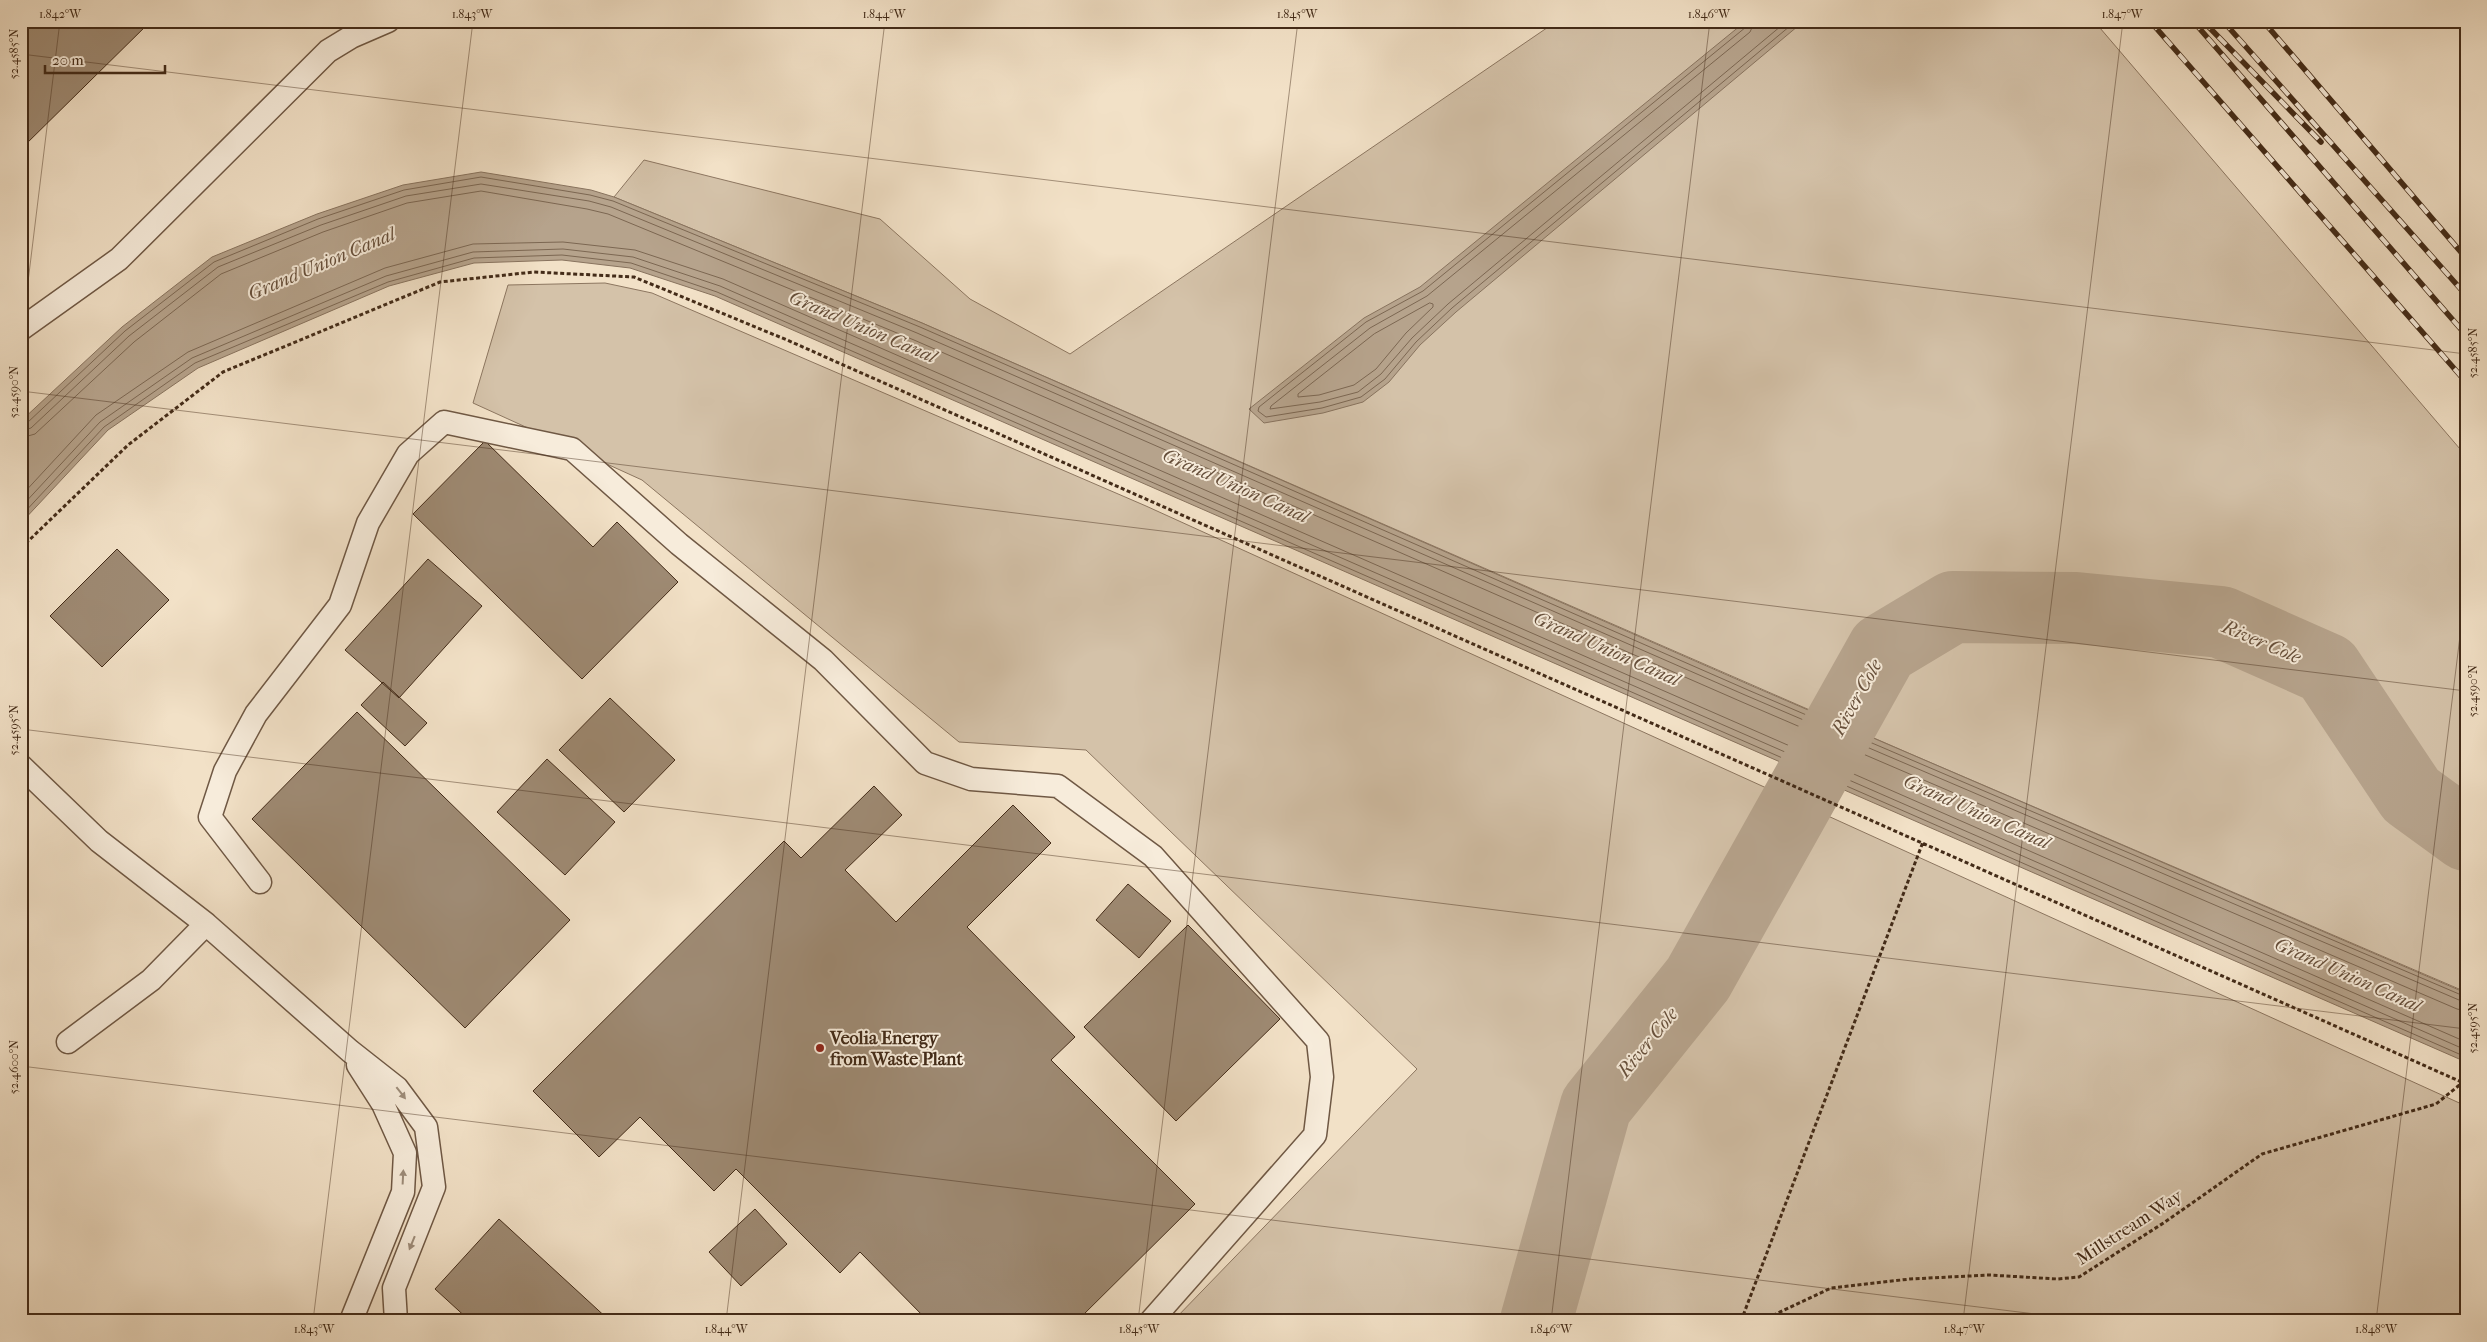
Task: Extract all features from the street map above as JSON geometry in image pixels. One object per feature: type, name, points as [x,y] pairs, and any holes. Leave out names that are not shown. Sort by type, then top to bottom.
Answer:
[{"type":"lane","points":[[21,329],[119,259],[328,51],[351,37],[388,21]]},
{"type":"lane","points":[[260,882],[210,817],[225,771],[256,714],[340,605],[368,523],[408,454],[444,422],[572,449],[679,544],[823,660],[925,763],[971,779],[1058,786],[1153,856],[1318,1041],[1322,1077],[1315,1135],[1151,1321]]},
{"type":"lane","points":[[21,766],[99,841],[206,924],[350,1051],[397,1088],[426,1127],[434,1187],[394,1288],[396,1321]]},
{"type":"lane","points":[[68,1042],[151,980],[206,924]]},
{"type":"lane","points":[[350,1051],[383,1104],[405,1153],[402,1192],[352,1321]]},
{"type":"path","points":[[21,548],[128,445],[224,372],[440,282],[534,272],[634,277],[787,340],[2464,1083]]},
{"type":"path","points":[[1740,1321],[1923,842]]},
{"type":"path","name":"Millstream Way","points":[[1761,1321],[1831,1288],[1910,1279],[1989,1275],[2058,1279],[2079,1277],[2165,1222],[2262,1154],[2436,1104],[2464,1083]]},
{"type":"shaded area","points":[[1557,21],[2094,21],[2466,456],[2466,992],[1906,752],[922,323],[614,197],[644,160],[880,219],[970,299],[1070,354]]},
{"type":"shaded area","points":[[605,283],[652,293],[1146,506],[2466,1106],[2466,1321],[1173,1321],[1417,1069],[1086,750],[959,742],[642,480],[473,403],[508,285]]},
{"type":"water","points":[[1746,21],[1804,21],[1456,312],[1420,345],[1389,382],[1363,402],[1323,413],[1264,423],[1249,409],[1364,318],[1420,287]]},
{"type":"water","name":"Grand Union Canal","points":[[481,172],[591,190],[614,197],[922,323],[1750,685],[2466,993],[2466,1062],[715,296],[630,268],[562,260],[474,263],[389,286],[198,368],[108,430],[21,523],[21,421],[122,327],[212,257],[317,214],[403,185]]},
{"type":"building","points":[[21,21],[151,21],[21,149]]},
{"type":"building","points":[[485,441],[593,547],[617,522],[678,582],[582,679],[413,514]]},
{"type":"building","points":[[117,549],[169,600],[102,667],[50,616]]},
{"type":"building","points":[[428,559],[482,606],[399,698],[345,650]]},
{"type":"building","points":[[383,682],[427,723],[405,746],[361,705]]},
{"type":"building","points":[[610,698],[675,760],[624,812],[559,750]]},
{"type":"building","points":[[357,712],[570,920],[465,1028],[252,819]]},
{"type":"building","points":[[547,759],[615,822],[565,875],[497,812]]},
{"type":"building","name":"Veolia Energy from Waste Plant","points":[[874,786],[902,815],[845,870],[896,922],[1013,805],[1051,843],[967,927],[1075,1037],[1051,1060],[1195,1204],[1077,1321],[928,1321],[860,1252],[840,1273],[736,1169],[714,1191],[640,1117],[599,1157],[533,1091],[784,841],[801,858]]},
{"type":"building","points":[[1128,884],[1171,921],[1139,958],[1096,920]]},
{"type":"building","points":[[1188,925],[1280,1019],[1176,1121],[1084,1027]]},
{"type":"building","points":[[755,1209],[787,1244],[741,1286],[709,1252]]},
{"type":"building","points":[[499,1219],[610,1321],[470,1321],[435,1289]]},
{"type":"waterway","name":"River Cole","points":[[1536,1321],[1596,1106],[1698,979],[1883,649],[1953,607],[2076,608],[2221,622],[2327,669],[2411,795],[2466,835]]},
{"type":"railway","points":[[2150,21],[2466,382]]},
{"type":"railway","points":[[2193,21],[2466,335]]},
{"type":"railway","points":[[2203,21],[2321,142]]},
{"type":"railway","points":[[2223,21],[2466,295]]},
{"type":"railway","points":[[2263,21],[2466,258]]},
{"type":"place","name":"Veolia Energy from Waste Plant","points":[[820,1048]]}]
